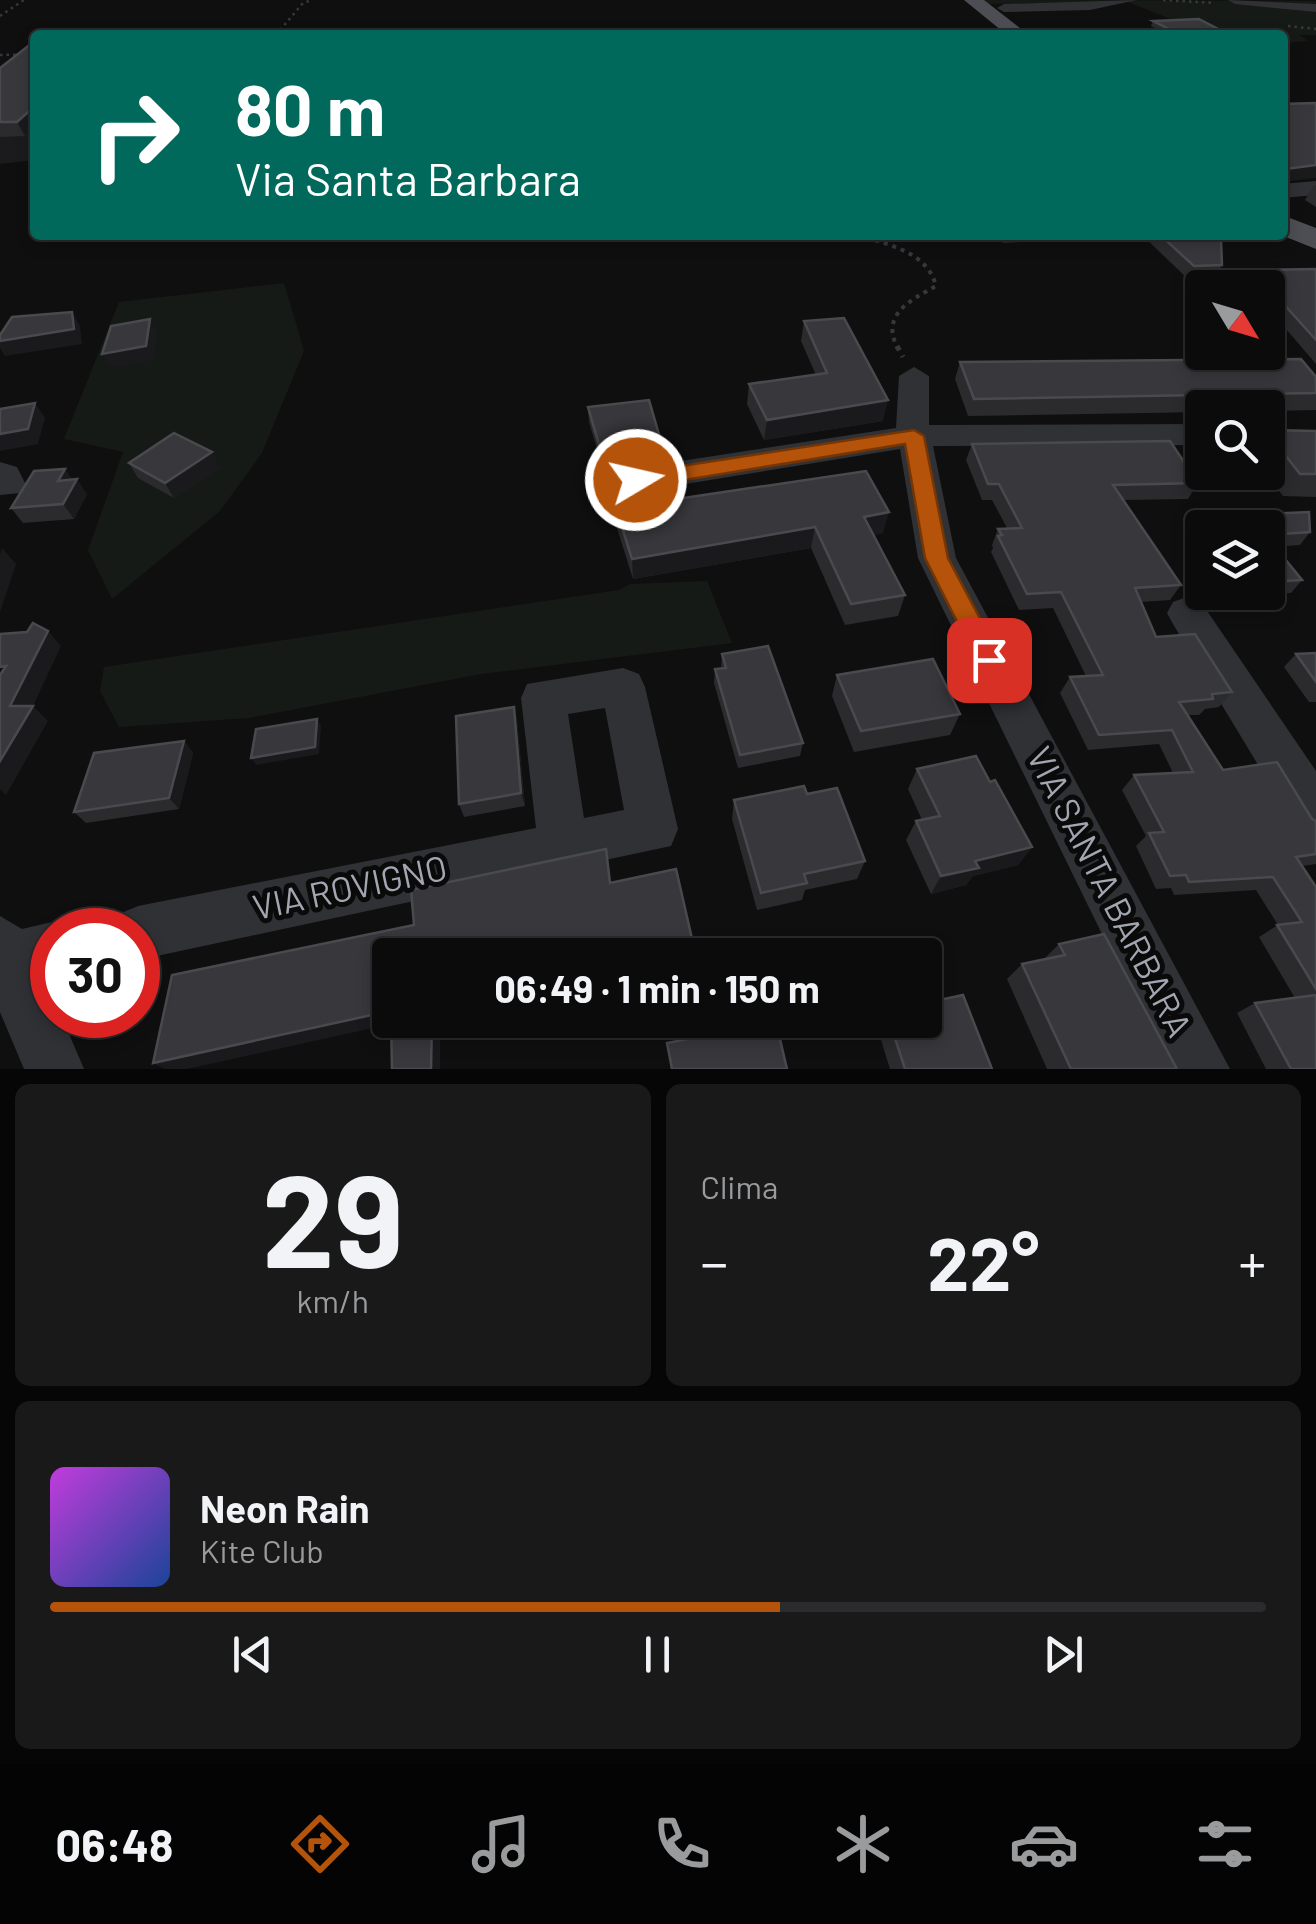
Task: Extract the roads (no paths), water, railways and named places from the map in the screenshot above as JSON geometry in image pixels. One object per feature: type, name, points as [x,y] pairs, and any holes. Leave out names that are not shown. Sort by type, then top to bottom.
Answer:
[{"type":"main road","points":[[973,0],[1012,30]]},
{"type":"main road","points":[[1288,227],[1316,240]]},
{"type":"street","points":[[1004,8],[1090,6],[1130,0]]},
{"type":"street","points":[[1235,0],[1316,8]]},
{"type":"street","points":[[1288,190],[1316,188]]},
{"type":"street","name":"VIA SANTA BARBARA","points":[[914,376],[914,436],[937,558],[1200,1069]]},
{"type":"street","points":[[636,480],[914,436],[1185,434]]},
{"type":"street","points":[[1187,613],[1316,814]]},
{"type":"street","name":"VIA ROVIGNO","points":[[160,928],[563,844]]},
{"type":"street","points":[[20,951],[54,1069]]}]
